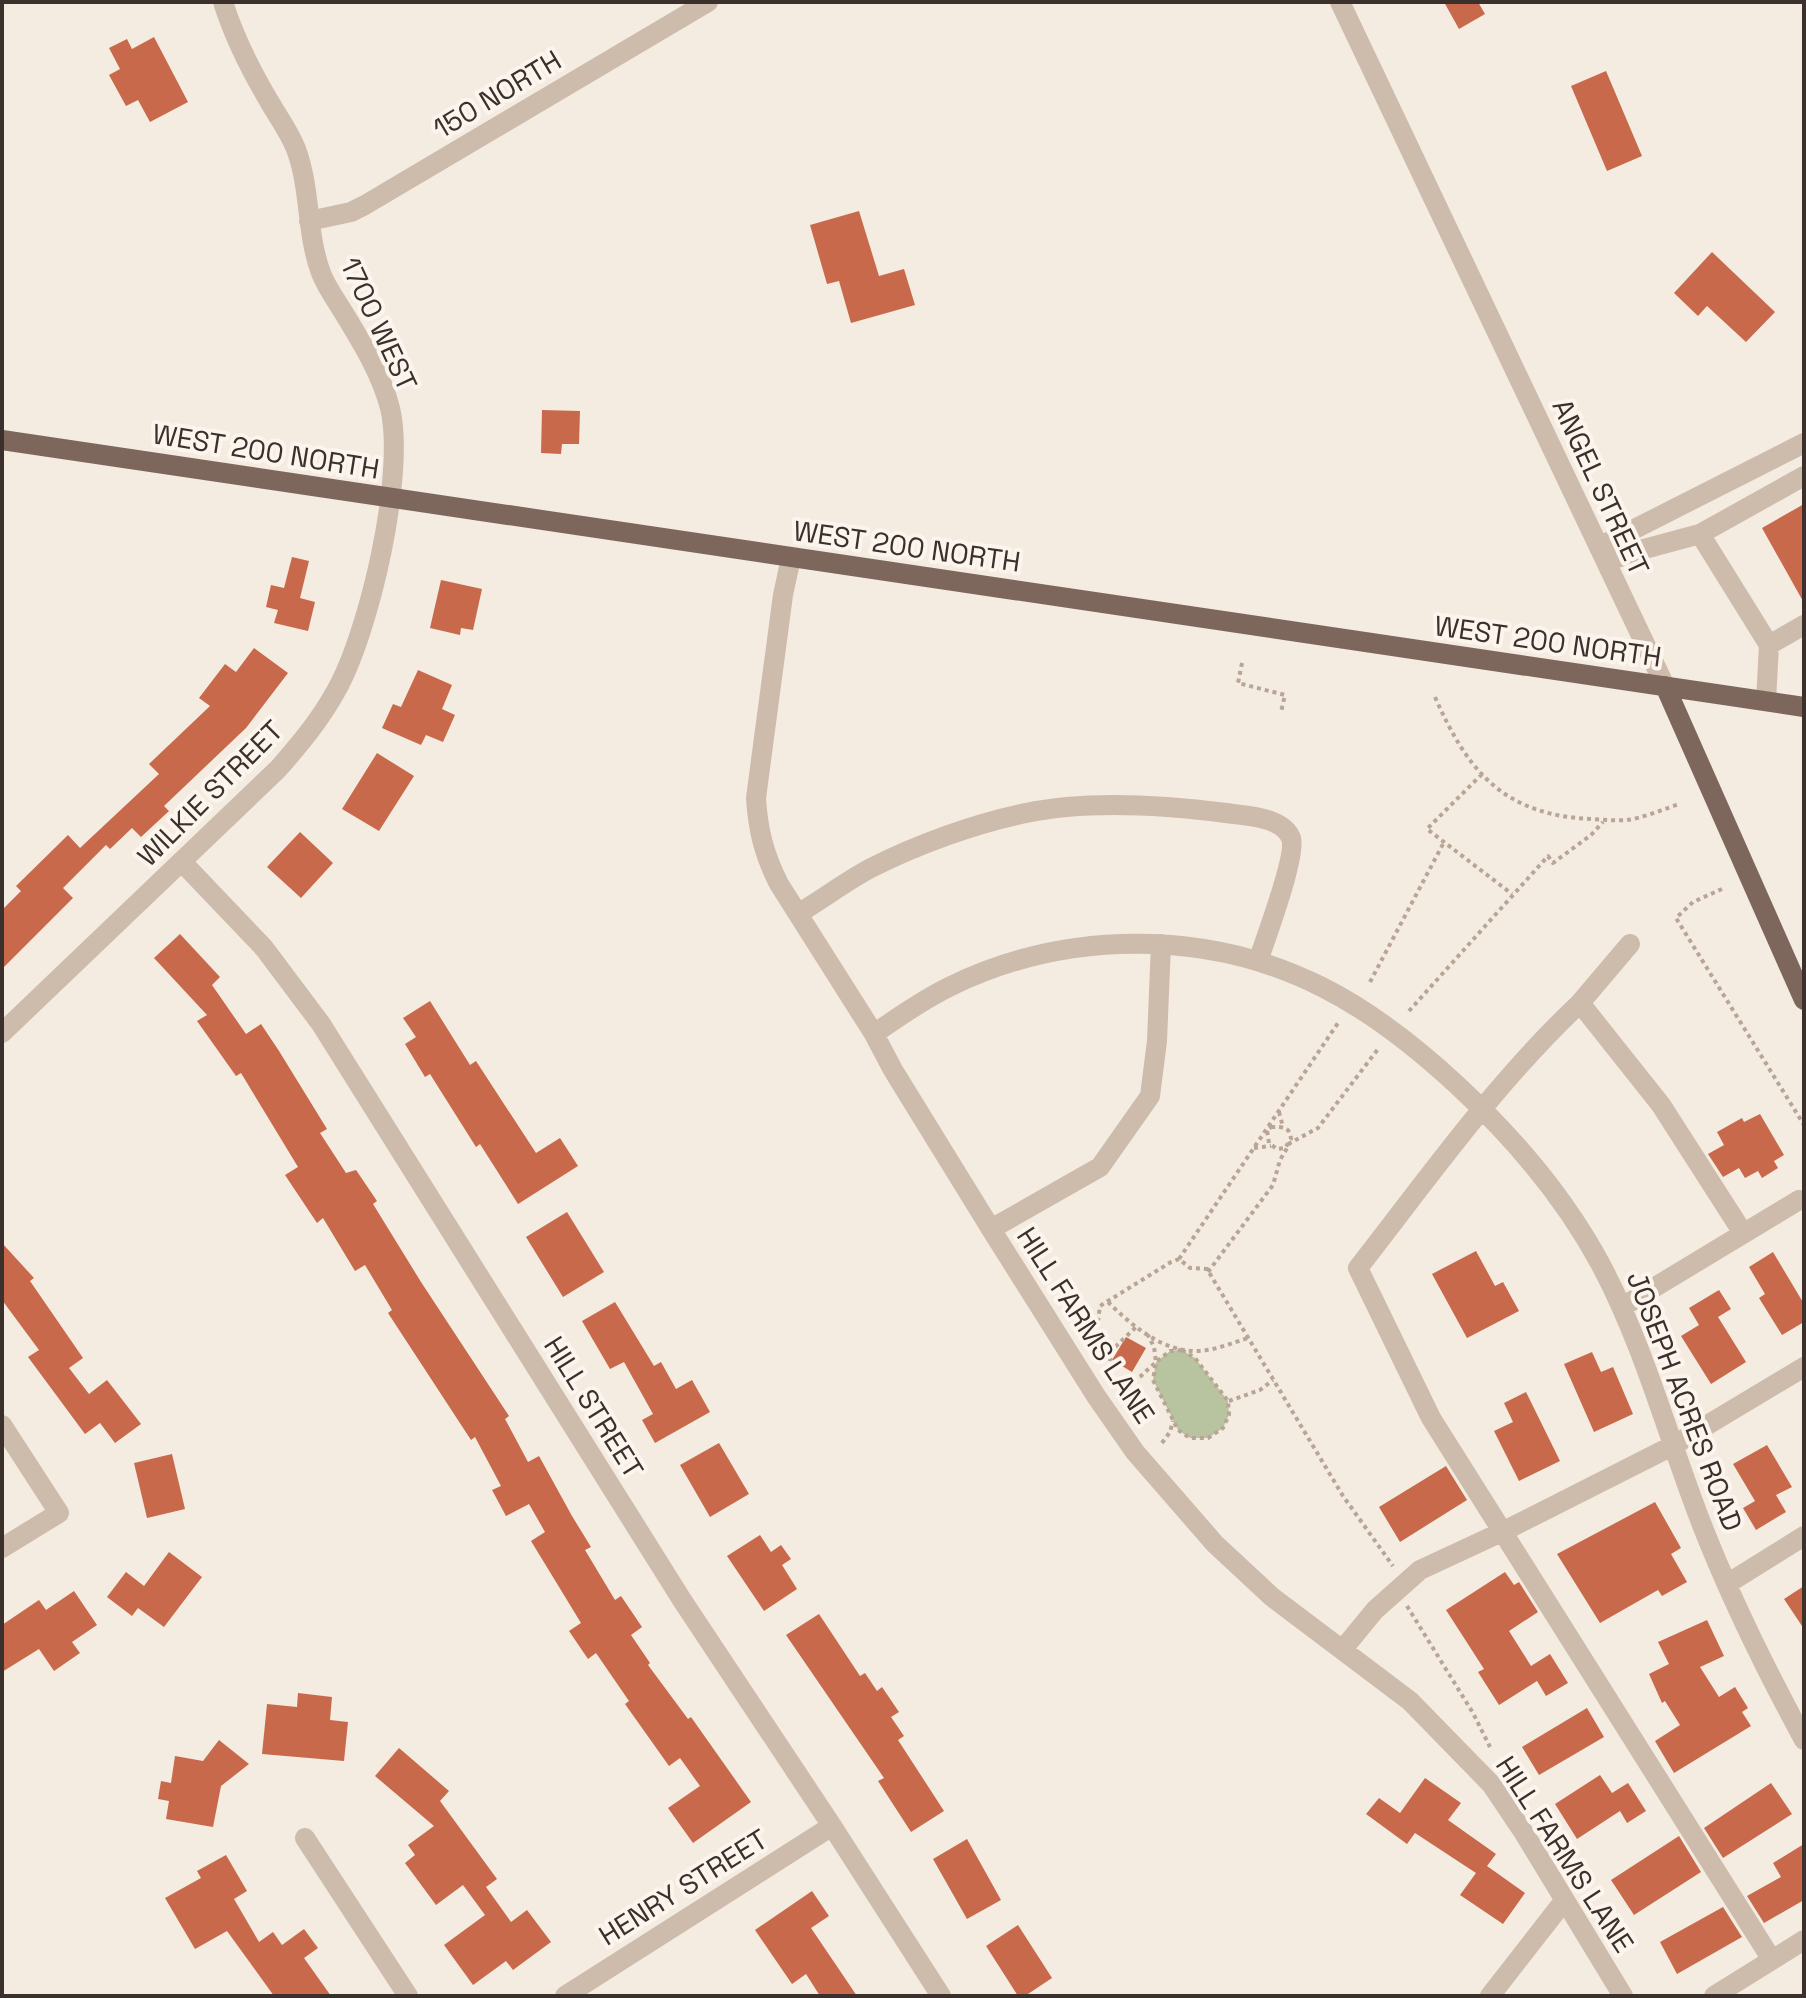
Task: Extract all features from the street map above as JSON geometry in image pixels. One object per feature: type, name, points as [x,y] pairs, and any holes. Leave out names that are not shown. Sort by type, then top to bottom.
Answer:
[{"type":"main road","name":"WEST 200 NORTH","points":[[2,440],[1804,707]]},
{"type":"main road","name":"ANGEL STREET","points":[[1665,686],[1804,1000]]},
{"type":"street","name":"1700 WEST","points":[[223,2],[243,55],[296,149],[321,274],[372,362],[390,410],[393,438],[390,498]]},
{"type":"street","name":"150 NORTH","points":[[309,221],[351,212],[365,205],[708,2]]},
{"type":"street","name":"ANGEL STREET","points":[[1340,2],[1665,686]]},
{"type":"street","points":[[1602,554],[1804,443]]},
{"type":"street","points":[[1602,554],[1700,534],[1804,476]]},
{"type":"street","name":"WILKIE STREET","points":[[2,1033],[278,769],[312,730],[337,690],[356,647],[373,595],[390,498]]},
{"type":"street","points":[[1700,534],[1769,645],[1766,701]]},
{"type":"street","name":"HILL FARMS LANE","points":[[791,558],[783,595],[756,798],[758,828],[766,859],[779,884],[874,1034],[991,1229],[1135,1452],[1215,1544],[1272,1597],[1410,1701],[1491,1784],[1623,1996]]},
{"type":"street","points":[[1769,645],[1804,625]]},
{"type":"street","points":[[799,913],[871,868],[958,833],[1026,812],[1133,805],[1186,808],[1261,818],[1280,825],[1291,838],[1287,869],[1258,961]]},
{"type":"street","name":"HILL STREET","points":[[182,862],[264,948],[321,1024],[682,1600],[941,1996]]},
{"type":"street","name":"JOSEPH ACRES ROAD","points":[[874,1034],[951,986],[998,967],[1106,943],[1161,944],[1210,950],[1258,961],[1321,987],[1379,1020],[1482,1108],[1543,1179],[1578,1228],[1622,1307],[1702,1526],[1758,1654],[1804,1740]]},
{"type":"street","points":[[991,1229],[1100,1167],[1150,1096],[1157,1041],[1161,944]]},
{"type":"street","points":[[1630,944],[1580,1003],[1549,1032],[1482,1108],[1358,1268],[1431,1418],[1772,1960]]},
{"type":"street","points":[[1580,1003],[1661,1105],[1743,1233]]},
{"type":"street","points":[[1622,1307],[1799,1200]]},
{"type":"street","points":[[1343,1649],[1375,1610],[1420,1570],[1674,1445],[1804,1367]]},
{"type":"street","points":[[2,1425],[59,1513],[2,1548]]},
{"type":"street","points":[[1727,1584],[1804,1536]]},
{"type":"street","name":"HENRY STREET","points":[[565,1996],[832,1826]]},
{"type":"street","points":[[305,1838],[408,1996]]},
{"type":"street","points":[[1490,1996],[1564,1901]]},
{"type":"street","points":[[1714,1996],[1804,1940]]},
{"type":"path","points":[[1242,663],[1238,683],[1285,695],[1281,712]]},
{"type":"path","points":[[1435,697],[1451,733],[1482,774],[1493,786],[1529,809],[1560,816],[1629,820],[1680,804]]},
{"type":"path","points":[[1482,774],[1427,829],[1513,895]]},
{"type":"path","points":[[1409,1011],[1548,856],[1553,863],[1591,835],[1604,820]]},
{"type":"path","points":[[1370,982],[1443,844]]},
{"type":"path","points":[[1722,889],[1693,902],[1676,918],[1804,1125]]},
{"type":"path","points":[[1084,1330],[1098,1321],[1100,1306],[1179,1259],[1338,1023]]},
{"type":"path","points":[[1254,1148],[1285,1148],[1318,1128],[1378,1049]]},
{"type":"path","points":[[1208,1272],[1273,1185],[1291,1136],[1283,1127],[1279,1112]]},
{"type":"path","points":[[1267,1130],[1283,1127]]},
{"type":"path","points":[[1267,1130],[1271,1146]]},
{"type":"path","points":[[1291,1136],[1302,1135]]},
{"type":"path","points":[[1277,1149],[1280,1160]]},
{"type":"path","points":[[1179,1259],[1190,1268],[1207,1269],[1343,1496],[1395,1568]]},
{"type":"path","points":[[1107,1301],[1136,1327],[1195,1358],[1228,1401],[1229,1415],[1223,1428],[1208,1438],[1190,1438],[1178,1430],[1153,1380],[1156,1362],[1148,1334]]},
{"type":"path","points":[[1108,1369],[1112,1350],[1136,1327]]},
{"type":"path","points":[[1118,1387],[1141,1376],[1170,1351],[1208,1349],[1248,1338]]},
{"type":"path","points":[[1141,1376],[1153,1380]]},
{"type":"path","points":[[1228,1401],[1260,1390],[1273,1380]]},
{"type":"path","points":[[1162,1443],[1173,1421]]},
{"type":"path","points":[[1406,1603],[1473,1713],[1490,1747]]},
{"type":"green space","points":[[1182,1350],[1195,1358],[1228,1401],[1229,1415],[1223,1428],[1208,1438],[1190,1438],[1178,1430],[1153,1380],[1156,1362],[1170,1351]]},
{"type":"building","points":[[1444,2],[1478,2],[1485,14],[1459,29]]},
{"type":"building","points":[[154,37],[188,102],[150,122],[138,100],[126,106],[109,75],[120,69],[109,48],[127,39],[132,49]]},
{"type":"building","points":[[1606,71],[1642,156],[1607,171],[1571,86]]},
{"type":"building","points":[[859,211],[879,276],[904,269],[915,305],[851,323],[839,281],[827,284],[810,225]]},
{"type":"building","points":[[1712,252],[1775,312],[1746,342],[1707,306],[1698,316],[1674,293]]},
{"type":"building","points":[[542,410],[580,411],[579,444],[562,444],[561,454],[541,453]]},
{"type":"building","points":[[1804,504],[1804,603],[1762,528]]},
{"type":"building","points":[[292,557],[309,561],[300,598],[315,602],[308,631],[274,623],[278,610],[266,607],[271,585],[284,588]]},
{"type":"building","points":[[441,580],[482,589],[473,630],[461,628],[460,635],[430,628]]},
{"type":"building","points":[[254,648],[288,673],[246,728],[164,806],[169,811],[141,837],[132,828],[110,849],[106,845],[63,888],[73,898],[2,969],[2,910],[21,891],[16,886],[68,835],[80,848],[159,774],[149,764],[210,706],[199,698],[225,664],[236,672]]},
{"type":"building","points":[[418,670],[452,685],[442,709],[455,715],[443,742],[426,735],[421,745],[382,728],[393,704],[401,707]]},
{"type":"building","points":[[377,753],[414,776],[379,831],[342,809]]},
{"type":"building","points":[[300,832],[333,863],[301,898],[267,867]]},
{"type":"building","points":[[180,934],[220,977],[212,985],[246,1034],[261,1024],[279,1051],[327,1129],[320,1133],[346,1173],[356,1170],[377,1201],[373,1204],[509,1416],[505,1419],[528,1462],[539,1456],[591,1547],[585,1550],[615,1600],[621,1596],[642,1627],[631,1635],[650,1663],[648,1665],[688,1719],[691,1717],[751,1802],[693,1843],[668,1808],[700,1786],[680,1758],[669,1766],[625,1704],[629,1701],[596,1653],[588,1659],[569,1631],[581,1623],[531,1541],[545,1532],[529,1504],[506,1516],[492,1490],[501,1486],[475,1437],[471,1440],[388,1313],[392,1310],[365,1265],[355,1271],[323,1218],[317,1223],[285,1175],[298,1167],[241,1073],[236,1076],[197,1021],[207,1015],[154,958]]},
{"type":"building","points":[[430,1001],[470,1065],[476,1061],[536,1153],[560,1138],[578,1166],[518,1204],[480,1144],[476,1147],[430,1074],[425,1077],[405,1044],[416,1037],[403,1018]]},
{"type":"building","points":[[1760,1114],[1784,1155],[1774,1161],[1778,1168],[1762,1178],[1758,1171],[1745,1178],[1739,1168],[1723,1177],[1708,1154],[1724,1145],[1717,1132],[1742,1118],[1744,1122]]},
{"type":"building","points":[[567,1212],[604,1272],[563,1297],[526,1237]]},
{"type":"building","points":[[2,1243],[34,1278],[30,1281],[83,1358],[69,1368],[89,1394],[107,1380],[141,1424],[115,1443],[100,1423],[85,1434],[28,1357],[39,1350],[2,1300]]},
{"type":"building","points":[[1476,1251],[1495,1286],[1503,1282],[1519,1311],[1467,1338],[1432,1274]]},
{"type":"building","points":[[1773,1252],[1804,1304],[1804,1322],[1782,1335],[1759,1298],[1765,1294],[1749,1267]]},
{"type":"building","points":[[1719,1290],[1731,1309],[1718,1317],[1746,1362],[1711,1384],[1681,1336],[1699,1325],[1689,1308]]},
{"type":"building","points":[[615,1302],[654,1366],[661,1362],[676,1389],[692,1380],[710,1412],[655,1443],[642,1420],[653,1414],[624,1362],[610,1369],[582,1321]]},
{"type":"building","points":[[1126,1337],[1146,1348],[1132,1372],[1112,1360]]},
{"type":"building","points":[[1592,1352],[1601,1372],[1613,1367],[1633,1414],[1594,1432],[1564,1364]]},
{"type":"building","points":[[1526,1392],[1560,1461],[1519,1481],[1494,1431],[1513,1422],[1504,1403]]},
{"type":"building","points":[[719,1443],[749,1494],[710,1517],[680,1465]]},
{"type":"building","points":[[1767,1445],[1792,1487],[1776,1495],[1786,1512],[1756,1530],[1743,1508],[1755,1501],[1733,1464]]},
{"type":"building","points":[[172,1454],[185,1509],[147,1518],[134,1463]]},
{"type":"building","points":[[1446,1466],[1467,1500],[1400,1542],[1379,1507]]},
{"type":"building","points":[[1655,1502],[1681,1548],[1671,1554],[1687,1582],[1662,1596],[1658,1590],[1600,1623],[1557,1554]]},
{"type":"building","points":[[760,1535],[771,1552],[781,1545],[791,1559],[782,1565],[797,1589],[764,1611],[727,1556]]},
{"type":"building","points":[[169,1552],[202,1577],[164,1627],[138,1608],[132,1616],[107,1597],[126,1572],[144,1586]]},
{"type":"building","points":[[1505,1572],[1514,1585],[1519,1582],[1538,1612],[1509,1631],[1531,1666],[1550,1654],[1568,1683],[1546,1696],[1537,1681],[1499,1705],[1478,1672],[1484,1669],[1446,1610]]},
{"type":"building","points":[[1804,1586],[1804,1629],[1784,1599]]},
{"type":"building","points":[[74,1591],[97,1625],[72,1642],[80,1653],[54,1671],[39,1649],[2,1672],[2,1625],[39,1600],[46,1610]]},
{"type":"building","points":[[819,1614],[860,1676],[865,1673],[877,1691],[882,1687],[899,1712],[891,1717],[904,1736],[898,1740],[944,1811],[911,1832],[878,1781],[884,1778],[786,1635]]},
{"type":"building","points":[[1707,1620],[1724,1656],[1700,1667],[1719,1697],[1735,1687],[1748,1708],[1742,1712],[1751,1726],[1674,1773],[1655,1741],[1680,1725],[1665,1701],[1662,1703],[1649,1674],[1669,1664],[1658,1642]]},
{"type":"building","points":[[298,1693],[332,1697],[330,1720],[348,1722],[344,1761],[262,1754],[267,1704],[297,1707]]},
{"type":"building","points":[[1587,1708],[1604,1737],[1539,1775],[1522,1747]]},
{"type":"building","points":[[219,1740],[249,1764],[221,1786],[213,1827],[166,1819],[169,1801],[158,1799],[161,1781],[171,1783],[175,1756],[203,1761]]},
{"type":"building","points":[[399,1748],[449,1791],[440,1801],[497,1879],[486,1887],[511,1922],[527,1910],[551,1942],[513,1970],[506,1961],[473,1985],[444,1945],[485,1915],[463,1885],[436,1905],[405,1863],[415,1855],[408,1845],[434,1826],[375,1776]]},
{"type":"building","points":[[1600,1775],[1612,1793],[1628,1783],[1646,1811],[1627,1823],[1620,1811],[1577,1839],[1555,1804]]},
{"type":"building","points":[[1425,1778],[1461,1803],[1448,1820],[1496,1854],[1487,1866],[1525,1893],[1503,1924],[1460,1895],[1476,1873],[1415,1833],[1407,1844],[1366,1814],[1379,1798],[1400,1813]]},
{"type":"building","points":[[1771,1783],[1792,1814],[1723,1858],[1704,1828]]},
{"type":"building","points":[[1679,1836],[1701,1872],[1634,1915],[1611,1880]]},
{"type":"building","points":[[967,1839],[1001,1900],[967,1919],[933,1859]]},
{"type":"building","points":[[1804,1844],[1804,1900],[1764,1923],[1747,1896],[1781,1877],[1773,1863]]},
{"type":"building","points":[[226,1855],[247,1891],[234,1899],[259,1942],[273,1932],[282,1945],[304,1929],[318,1948],[304,1958],[331,1996],[274,1996],[227,1931],[195,1949],[165,1898],[201,1878],[197,1871]]},
{"type":"building","points":[[812,1891],[829,1916],[811,1928],[857,1996],[820,1996],[806,1974],[792,1984],[755,1930]]},
{"type":"building","points":[[1723,1907],[1742,1937],[1677,1974],[1660,1942]]},
{"type":"building","points":[[1018,1925],[1052,1978],[1025,1996],[1018,1996],[986,1946]]}]
